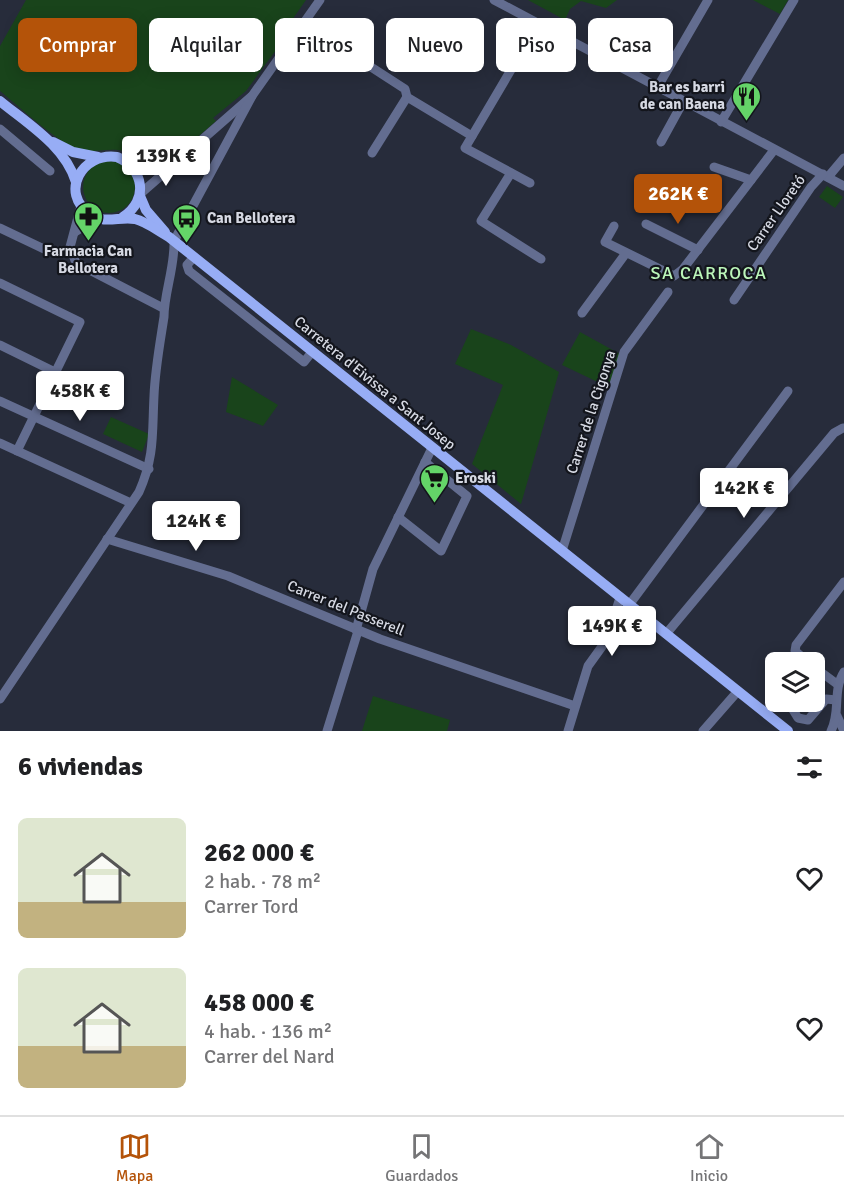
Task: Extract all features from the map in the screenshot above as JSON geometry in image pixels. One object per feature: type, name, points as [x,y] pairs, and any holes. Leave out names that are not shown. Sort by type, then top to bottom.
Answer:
[{"type":"main road","points":[[0,101],[48,140],[73,172],[81,206],[97,218],[110,220],[123,217],[134,208],[140,195],[139,178],[131,165],[117,157],[101,157],[73,152],[48,140]]},
{"type":"main road","points":[[76,183],[85,166],[101,157]]},
{"type":"main road","name":"Carretera d'Eivissa a Sant Josep","points":[[140,195],[146,210],[171,239]]},
{"type":"main road","name":"Carretera d'Eivissa a Sant Josep","points":[[123,217],[139,220],[171,239],[788,731]]},
{"type":"street","points":[[0,699],[131,503],[149,469],[154,439],[154,396],[164,317],[163,308],[174,257],[171,239],[252,96],[320,0]]},
{"type":"street","points":[[494,0],[527,18]]},
{"type":"street","points":[[657,88],[708,0]]},
{"type":"street","points":[[721,122],[794,0]]},
{"type":"street","points":[[576,44],[844,186]]},
{"type":"street","points":[[374,69],[405,89],[407,97],[472,136]]},
{"type":"street","points":[[510,72],[465,148],[530,183]]},
{"type":"street","points":[[140,195],[174,161],[215,131],[252,96]]},
{"type":"street","points":[[372,153],[407,97]]},
{"type":"street","points":[[661,142],[683,102]]},
{"type":"street","points":[[0,129],[50,171]]},
{"type":"street","points":[[614,226],[605,242],[674,276],[683,269],[774,150]]},
{"type":"street","name":"Carrer Lloretó","points":[[735,300],[811,187],[844,158]]},
{"type":"street","points":[[131,165],[157,165],[174,161]]},
{"type":"street","points":[[714,167],[751,180]]},
{"type":"street","points":[[511,173],[481,221],[540,259]]},
{"type":"street","points":[[70,253],[81,206]]},
{"type":"street","points":[[73,234],[97,218]]},
{"type":"street","points":[[646,224],[698,250]]},
{"type":"street","points":[[0,228],[44,249],[70,253],[81,267],[163,308]]},
{"type":"street","points":[[582,313],[626,253]]},
{"type":"street","points":[[0,283],[80,322],[17,451]]},
{"type":"street","name":"Carrer de la Cigonya","points":[[562,551],[624,352],[668,292]]},
{"type":"street","points":[[0,345],[55,372]]},
{"type":"street","points":[[567,731],[588,666],[606,642],[625,601],[788,391]]},
{"type":"street","points":[[0,401],[149,469]]},
{"type":"street","points":[[666,634],[834,432],[843,428]]},
{"type":"street","points":[[0,443],[131,503]]},
{"type":"street","points":[[327,731],[373,569],[432,448]]},
{"type":"street","points":[[398,517],[441,551],[467,496],[425,462]]},
{"type":"street","name":"Carrer del Passerell","points":[[107,539],[228,576],[357,630],[575,706]]},
{"type":"street","points":[[796,652],[796,645],[844,582]]},
{"type":"street","points":[[831,731],[836,714],[837,684],[844,672]]},
{"type":"street","points":[[825,675],[837,684]]},
{"type":"street","points":[[703,731],[738,691]]},
{"type":"street","points":[[825,700],[836,699]]},
{"type":"street","points":[[794,712],[798,718],[808,720],[815,712]]},
{"type":"street","points":[[836,714],[844,731]]},
{"type":"green space","points":[[26,0],[306,0],[293,18],[275,18],[275,52],[263,68],[263,18],[149,18],[149,72],[260,72],[246,91],[213,118],[216,121],[181,149],[161,158],[140,158],[118,150],[82,151],[64,143],[0,91],[0,46]]},
{"type":"green space","points":[[528,0],[617,0],[606,8],[581,1],[570,9],[566,18],[561,18]]},
{"type":"green space","points":[[753,0],[788,0],[780,14]]},
{"type":"green space","points":[[109,161],[123,165],[131,173],[135,187],[131,201],[123,209],[109,213],[95,209],[87,201],[83,187],[87,173],[95,165]]},
{"type":"green space","points":[[827,186],[843,197],[835,208],[819,197]]},
{"type":"green space","points":[[471,329],[511,345],[559,372],[521,504],[472,464],[503,385],[455,364]]},
{"type":"green space","points":[[580,332],[620,354],[611,385],[604,385],[562,365]]},
{"type":"green space","points":[[232,377],[278,405],[263,426],[226,412]]},
{"type":"green space","points":[[111,417],[149,434],[142,452],[103,434]]},
{"type":"green space","points":[[373,696],[450,720],[447,731],[362,731]]},
{"type":"place","name":"Bar es barri de can Baena","points":[[746,122]]},
{"type":"place","name":"Farmacia Can Bellotera","points":[[88,242]]},
{"type":"place","name":"Can Bellotera","points":[[186,244]]},
{"type":"place","name":"Eroski","points":[[434,504]]},
{"type":"district","name":"SA CARROCA","points":[[709,273]]}]
